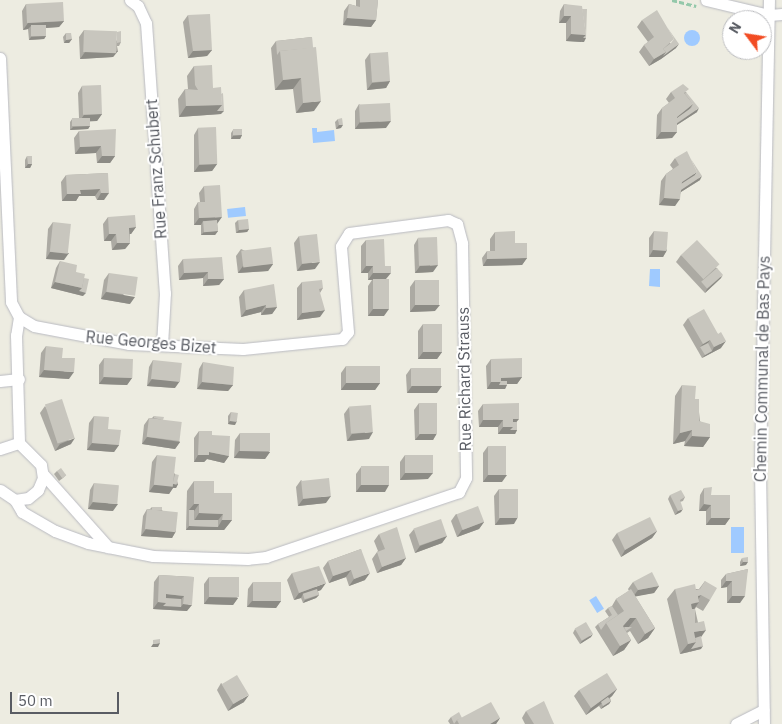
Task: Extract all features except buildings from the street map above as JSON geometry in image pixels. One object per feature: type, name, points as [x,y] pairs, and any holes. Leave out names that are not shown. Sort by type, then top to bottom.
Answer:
[{"type":"street","name":"Rue Franz Schubert","points":[[130,0],[138,6],[146,23],[165,293],[162,345]]},
{"type":"street","points":[[706,0],[748,10]]},
{"type":"street","points":[[0,58],[11,302],[19,317],[16,335],[19,379],[19,443]]},
{"type":"street","name":"Chemin Communal de Bas Pays","points":[[764,724],[760,467],[768,60]]},
{"type":"street","name":"Rue Richard Strauss","points":[[0,490],[15,500],[22,512],[55,531],[108,547],[153,556],[266,557],[459,492],[466,478],[462,243],[457,224],[448,220],[349,233],[341,246],[348,332],[342,339],[243,349]]},
{"type":"street","name":"Rue Georges Bizet","points":[[19,317],[34,326],[70,335],[162,345],[243,349]]},
{"type":"street","points":[[0,381],[19,379]]},
{"type":"street","points":[[0,449],[19,443]]},
{"type":"street","points":[[15,500],[28,498],[38,490],[42,474],[41,465],[34,455],[19,443]]},
{"type":"street","points":[[42,474],[108,547]]},
{"type":"street","points":[[736,724],[764,710]]},
{"type":"water","points":[[692,30],[700,38],[692,46],[684,38]]},
{"type":"water","points":[[312,128],[317,128],[317,132],[334,130],[335,141],[313,143]]},
{"type":"water","points":[[245,207],[246,216],[228,218],[227,209]]},
{"type":"water","points":[[650,269],[660,269],[660,287],[649,286]]},
{"type":"water","points":[[731,527],[744,527],[744,553],[731,553]]},
{"type":"water","points":[[596,596],[604,609],[597,613],[589,600]]}]
